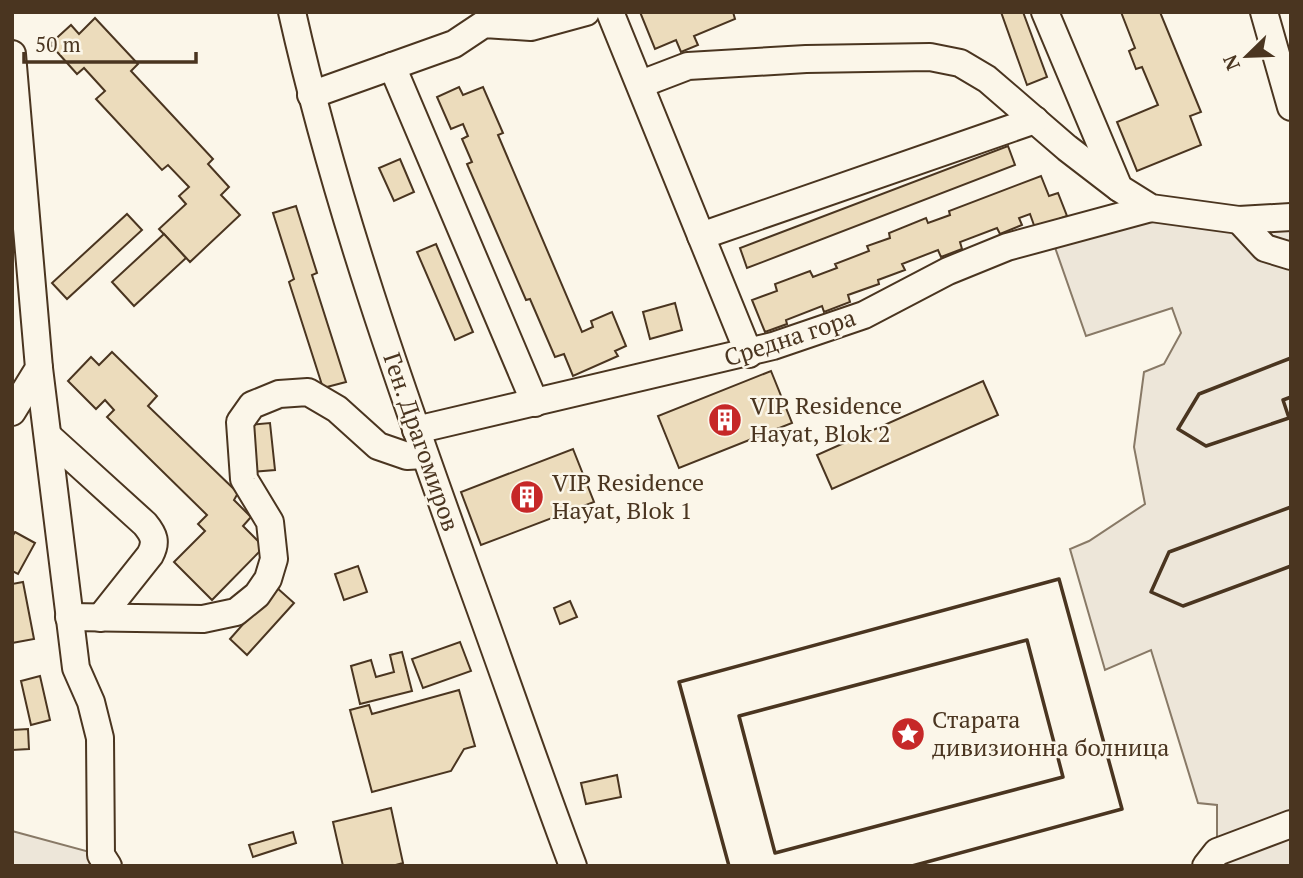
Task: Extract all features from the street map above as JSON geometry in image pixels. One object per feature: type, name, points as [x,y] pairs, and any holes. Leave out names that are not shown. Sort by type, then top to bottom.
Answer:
[{"type":"street","name":"Ген. Драгомиров","points":[[292,12],[311,95],[424,455],[573,866]]},
{"type":"street","points":[[311,95],[454,44],[484,24],[531,27],[586,12]]},
{"type":"street","points":[[611,12],[749,354]]},
{"type":"street","points":[[1045,12],[1119,188]]},
{"type":"street","points":[[1264,12],[1284,56],[1291,107]]},
{"type":"street","points":[[12,54],[34,282],[39,368],[76,668],[91,702],[100,738],[100,855],[108,866]]},
{"type":"street","points":[[641,85],[688,66],[806,59],[930,57],[960,63],[987,79],[1067,148],[1119,188],[1151,208],[1239,220],[1291,217]]},
{"type":"street","points":[[392,66],[535,403]]},
{"type":"street","points":[[701,236],[1035,120]]},
{"type":"street","name":"Средна гора","points":[[416,430],[749,354],[864,315],[948,271],[1007,247],[1151,208]]},
{"type":"street","points":[[1239,220],[1265,248],[1291,256]]},
{"type":"street","points":[[12,412],[39,368]]},
{"type":"street","points":[[69,617],[203,620],[236,612],[257,595],[268,579],[274,559],[270,522],[244,479],[240,422],[252,405],[279,394],[308,392],[337,409],[378,446],[407,456],[424,455]]},
{"type":"street","points":[[48,436],[153,534],[155,545],[150,555],[100,618]]},
{"type":"street","points":[[1206,866],[1217,852],[1291,824]]},
{"type":"shaded area","points":[[1291,217],[1291,866],[1209,866],[1217,852],[1217,805],[1198,803],[1151,650],[1105,670],[1070,549],[1089,541],[1145,504],[1134,447],[1144,372],[1164,364],[1181,333],[1172,308],[1086,336],[1051,236],[1155,221]]},
{"type":"shaded area","points":[[12,831],[101,855],[108,866],[12,866]]},
{"type":"building","points":[[640,12],[733,12],[735,19],[694,36],[698,45],[681,52],[676,40],[655,49]]},
{"type":"building","points":[[1001,12],[1023,12],[1047,77],[1027,85]]},
{"type":"building","points":[[1121,12],[1160,12],[1201,112],[1190,116],[1201,145],[1137,171],[1117,122],[1158,105],[1142,67],[1136,69],[1129,51],[1135,48]]},
{"type":"building","points":[[95,18],[138,64],[131,71],[213,159],[208,164],[229,187],[221,195],[240,215],[190,262],[159,229],[186,204],[179,196],[189,187],[168,165],[162,170],[96,99],[105,91],[84,68],[77,74],[50,44],[71,25],[79,34]]},
{"type":"building","points":[[459,87],[463,95],[483,87],[503,133],[498,135],[582,332],[593,327],[591,321],[612,312],[626,346],[615,351],[618,356],[573,376],[564,354],[555,357],[530,299],[526,300],[467,164],[472,162],[462,139],[468,136],[463,124],[451,129],[437,97]]},
{"type":"building","points":[[1008,146],[1015,165],[747,268],[740,248]]},
{"type":"building","points":[[400,159],[414,192],[394,201],[379,168]]},
{"type":"building","points":[[1041,176],[1049,196],[1058,193],[1067,216],[1035,228],[1030,214],[1019,218],[1022,225],[1000,234],[997,228],[960,242],[962,249],[941,257],[938,250],[902,264],[905,270],[878,280],[879,284],[848,295],[850,302],[824,312],[822,306],[786,320],[787,324],[765,332],[752,300],[777,291],[775,284],[810,271],[813,277],[837,268],[835,264],[869,251],[867,246],[890,238],[889,233],[926,218],[928,223],[950,215],[949,211]]},
{"type":"building","points":[[296,206],[317,273],[312,275],[346,382],[323,388],[289,282],[294,279],[273,213]]},
{"type":"building","points":[[127,214],[142,230],[67,299],[52,283]]},
{"type":"building","points":[[164,234],[186,258],[134,306],[112,282]]},
{"type":"building","points":[[436,244],[473,332],[455,340],[417,252]]},
{"type":"building","points":[[675,303],[682,330],[650,339],[643,312]]},
{"type":"building","points":[[112,352],[157,396],[148,406],[238,493],[234,500],[251,517],[243,526],[264,547],[212,600],[174,562],[205,531],[198,524],[207,515],[107,417],[114,410],[105,400],[96,409],[68,381],[91,357],[99,365]]},
{"type":"building","name":"VIP Residence Hayat, Blok 2","points":[[771,371],[792,423],[679,468],[658,416]]},
{"type":"building","points":[[983,381],[998,415],[832,489],[817,455]]},
{"type":"building","points":[[270,423],[275,470],[252,472],[247,425]]},
{"type":"building","name":"VIP Residence Hayat, Blok 1","points":[[573,449],[594,502],[481,545],[461,492]]},
{"type":"building","points":[[15,532],[35,543],[18,574],[12,571],[12,537]]},
{"type":"building","points":[[358,566],[367,592],[344,600],[335,574]]},
{"type":"building","points":[[23,582],[34,639],[12,643],[12,584]]},
{"type":"building","points":[[276,587],[294,603],[247,655],[230,639]]},
{"type":"building","points":[[570,601],[577,617],[560,624],[554,608]]},
{"type":"building","points":[[460,642],[471,671],[423,688],[412,659]]},
{"type":"building","points":[[402,652],[412,691],[360,704],[351,666],[371,660],[376,677],[394,672],[390,655]]},
{"type":"building","points":[[40,676],[50,720],[31,725],[21,681]]},
{"type":"building","points":[[459,690],[475,746],[464,749],[451,771],[372,792],[350,710],[369,705],[372,714]]},
{"type":"building","points":[[28,729],[29,749],[12,750],[12,730]]},
{"type":"building","points":[[617,775],[621,797],[586,804],[581,783]]},
{"type":"building","points":[[391,808],[403,863],[392,866],[343,866],[333,822]]},
{"type":"building","points":[[293,832],[296,843],[253,857],[249,845]]},
{"type":"wall","points":[[1291,358],[1199,394],[1178,429],[1206,446],[1289,418],[1283,400],[1291,397]]},
{"type":"wall","points":[[1291,507],[1169,552],[1151,592],[1183,606],[1291,566]]},
{"type":"wall","points":[[729,866],[679,682],[1059,579],[1122,809],[912,866]]},
{"type":"wall","points":[[1027,640],[1063,777],[775,853],[739,716],[1027,640]]},
{"type":"place","name":"VIP Residence Hayat, Blok 2","points":[[725,420]]},
{"type":"place","name":"VIP Residence Hayat, Blok 1","points":[[527,497]]},
{"type":"place","name":"Старата дивизионна болница","points":[[908,734]]}]
